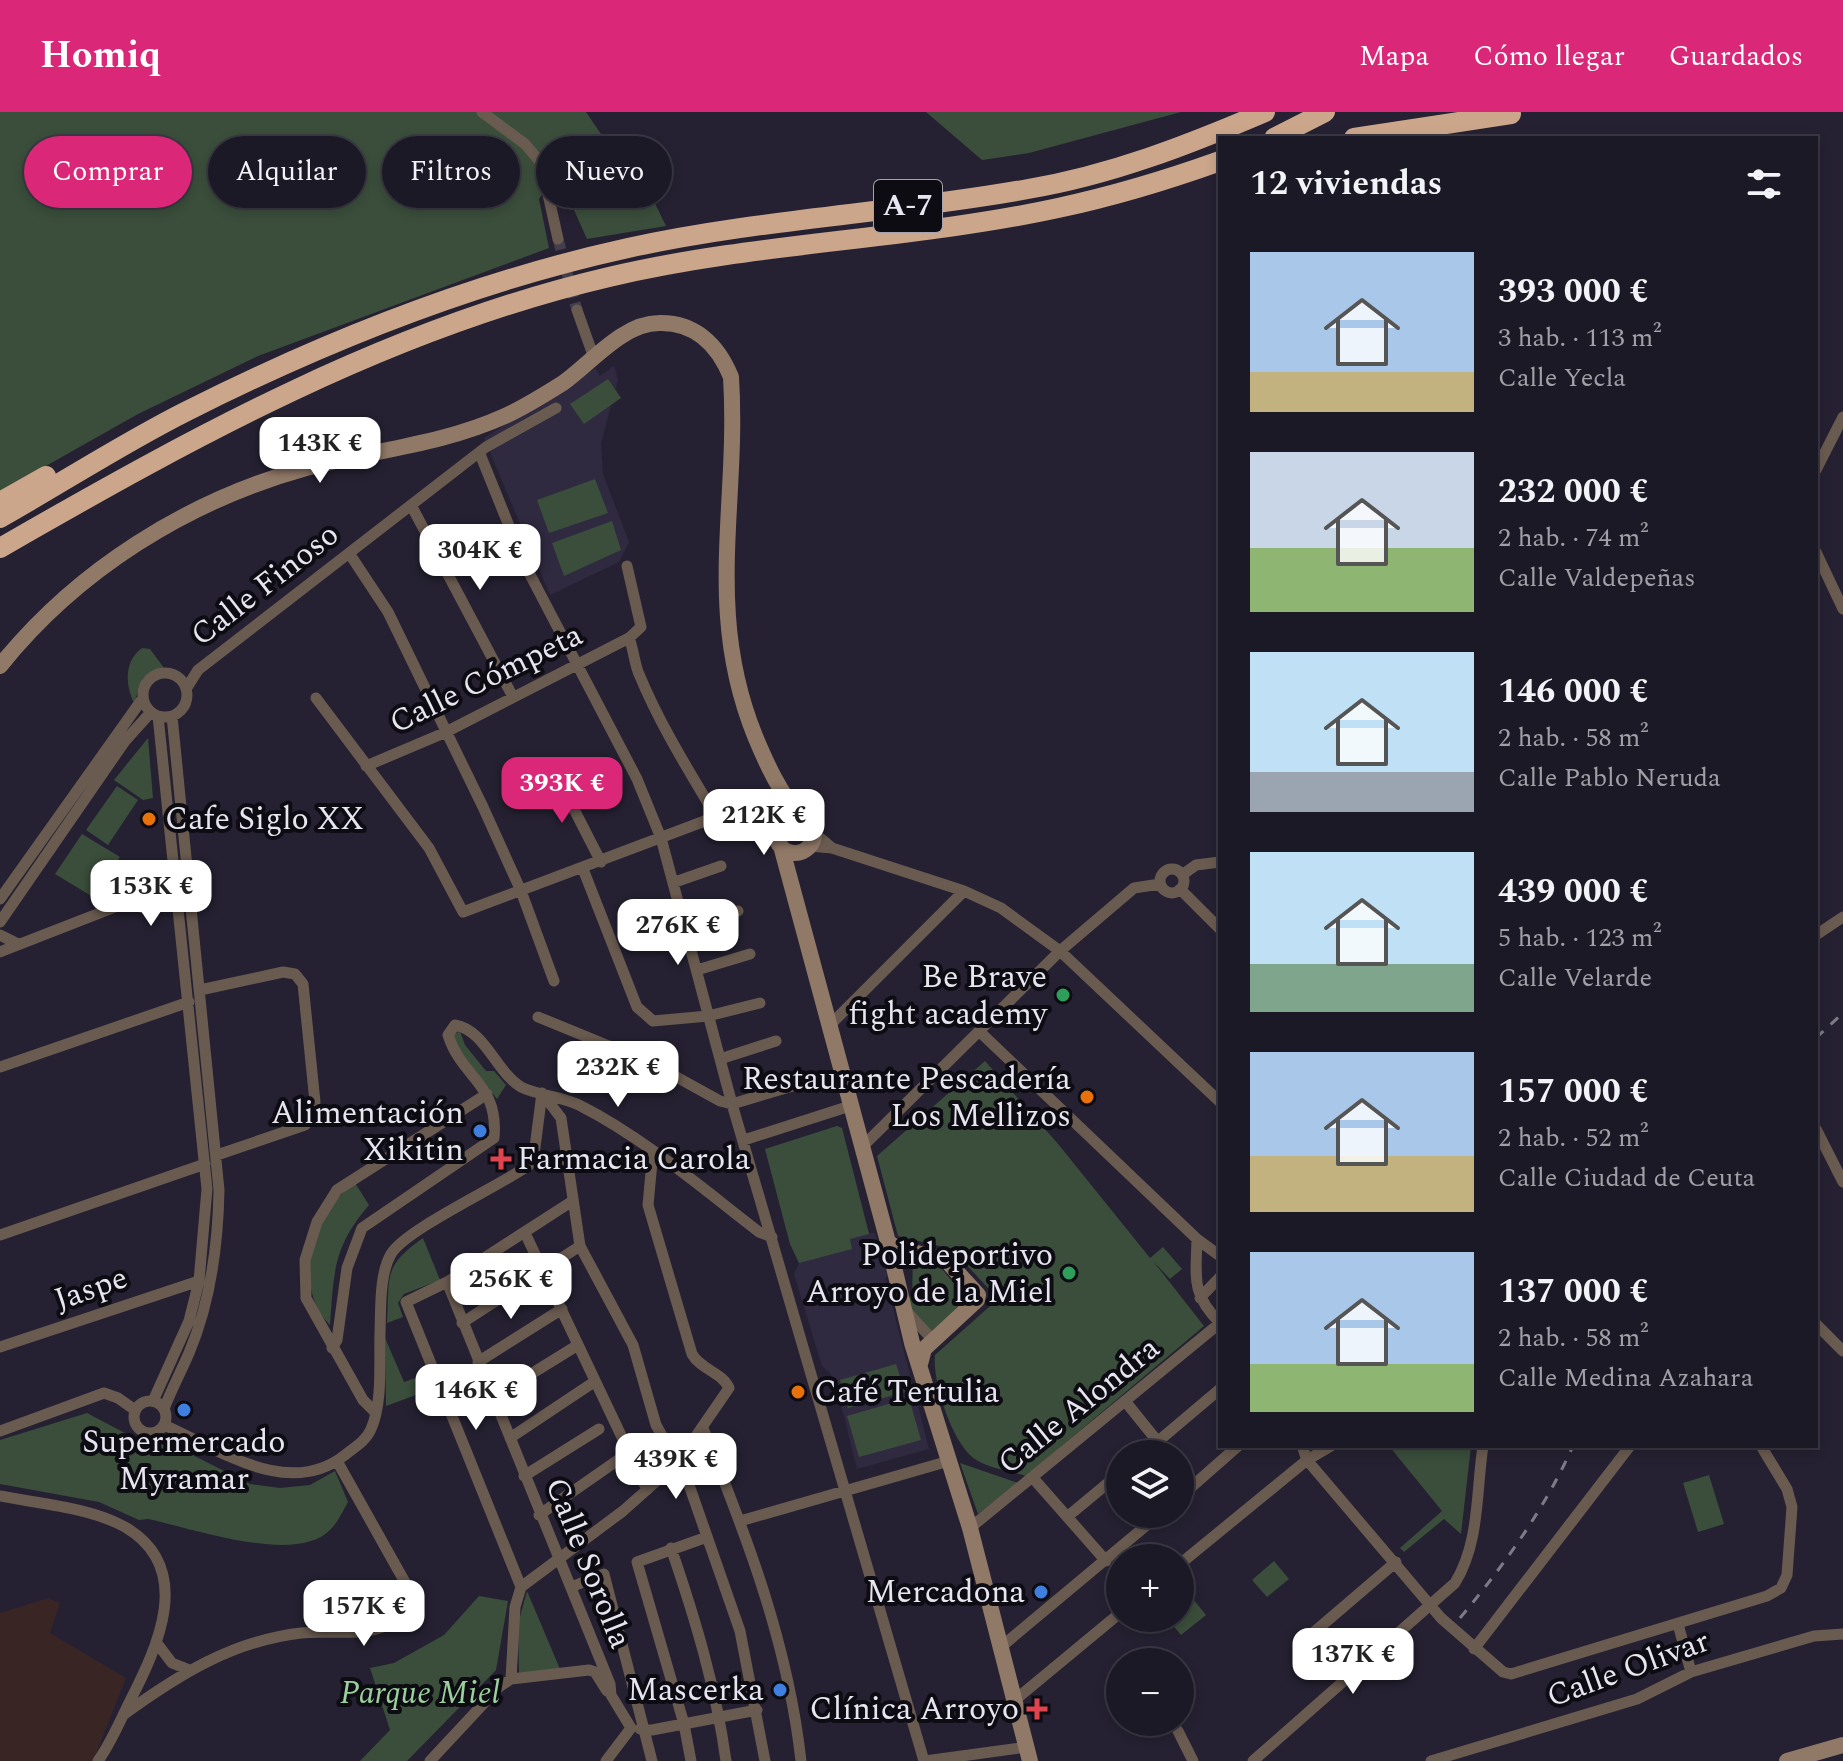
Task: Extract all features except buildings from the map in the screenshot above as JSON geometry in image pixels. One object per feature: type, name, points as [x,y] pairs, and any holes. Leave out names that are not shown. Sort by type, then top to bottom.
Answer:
[{"type":"highway","name":"A-7","points":[[0,518],[184,412],[380,322],[543,268],[694,235],[1028,189],[1093,175],[1165,153],[1265,112]]},
{"type":"highway","points":[[1278,136],[1325,112]]},
{"type":"highway","points":[[1367,136],[1511,114]]},
{"type":"highway","name":"A-7","points":[[0,550],[204,434],[310,380],[489,309],[669,265],[988,220],[1144,187],[1218,162]]},
{"type":"highway","points":[[1144,187],[1187,184],[1218,174]]},
{"type":"highway","points":[[0,502],[84,455],[184,412]]},
{"type":"street","points":[[482,112],[525,144],[541,163],[558,239]]},
{"type":"street","points":[[577,310],[594,358]]},
{"type":"street","points":[[0,665],[39,622],[93,573],[194,511],[240,490],[304,469],[422,445],[480,426],[539,398],[637,328],[659,323],[692,330],[723,357],[731,389],[726,624],[743,704],[773,774],[800,816],[809,822],[807,844],[789,875]]},
{"type":"street","name":"Calle Finoso","points":[[186,689],[198,670],[411,505],[483,451],[556,408]]},
{"type":"street","points":[[1818,466],[1843,417]]},
{"type":"street","points":[[483,451],[524,563],[637,779],[661,838],[732,1104],[925,1761],[1028,1754],[970,1528],[920,1364],[789,875],[779,833],[773,774]]},
{"type":"street","points":[[411,505],[513,697]]},
{"type":"street","points":[[349,553],[388,612],[521,891],[554,981]]},
{"type":"street","points":[[1818,556],[1842,602]]},
{"type":"street","points":[[627,566],[641,627],[629,638],[637,671],[689,776],[717,818]]},
{"type":"street","name":"Calle Cómpeta","points":[[366,766],[444,733],[629,638]]},
{"type":"street","name":"Calle Finoso","points":[[174,675],[198,670]]},
{"type":"street","points":[[0,899],[143,698],[149,680],[161,674],[174,675],[186,689],[186,702],[172,716]]},
{"type":"street","points":[[143,698],[155,714],[205,1164],[206,1236],[199,1281],[189,1321],[153,1401]]},
{"type":"street","points":[[316,698],[429,848],[463,912],[717,818],[779,833],[964,891],[1001,908],[1060,951],[1218,1100]]},
{"type":"street","points":[[0,922],[125,741],[155,714],[172,716]]},
{"type":"street","points":[[164,1425],[164,1409],[189,1352],[208,1295],[218,1233],[217,1155],[172,716]]},
{"type":"street","points":[[555,772],[601,862]]},
{"type":"street","points":[[779,833],[789,816],[800,816]]},
{"type":"street","points":[[1180,889],[1182,875],[1196,865],[1218,862]]},
{"type":"street","points":[[675,882],[721,866]]},
{"type":"street","points":[[583,869],[637,1007],[653,1021],[708,1016],[760,1003]]},
{"type":"street","points":[[1160,884],[1165,871],[1176,869],[1182,875]]},
{"type":"street","points":[[0,952],[128,902],[142,886],[174,876]]},
{"type":"street","points":[[1160,884],[1169,892],[1180,889]]},
{"type":"street","points":[[861,1148],[1060,951],[1134,888],[1160,884]]},
{"type":"street","points":[[1180,889],[1218,927]]},
{"type":"street","points":[[829,1026],[964,891]]},
{"type":"street","points":[[128,902],[148,910],[177,902]]},
{"type":"street","points":[[686,927],[738,911]]},
{"type":"street","points":[[1818,934],[1843,917]]},
{"type":"street","points":[[0,935],[18,945]]},
{"type":"street","points":[[697,970],[750,954]]},
{"type":"street","points":[[200,990],[283,972],[295,974],[303,984],[305,998],[315,1102],[313,1115],[305,1125],[217,1155]]},
{"type":"street","points":[[0,1067],[189,1002]]},
{"type":"street","points":[[538,1017],[653,1064],[720,1101],[732,1104],[796,1085]]},
{"type":"street","points":[[332,1348],[337,1340],[347,1268],[362,1228],[494,1138],[496,1116],[487,1094],[453,1051],[448,1035],[455,1025],[463,1026],[476,1037],[509,1077],[523,1088],[552,1093],[580,1106],[653,1151],[759,1232],[772,1237]]},
{"type":"street","points":[[980,1032],[1197,1239],[1218,1255]]},
{"type":"street","points":[[720,1059],[776,1041]]},
{"type":"street","points":[[542,1093],[561,1118],[571,1202],[580,1246],[633,1345],[656,1425],[678,1462],[740,1631],[765,1761]]},
{"type":"street","points":[[164,1425],[251,1466],[288,1473],[316,1471],[337,1461],[364,1440],[376,1413],[384,1286],[392,1251],[416,1233],[529,1165],[534,1155],[542,1093]]},
{"type":"street","points":[[376,1413],[363,1400],[306,1298],[305,1260],[317,1222],[337,1190],[487,1094]]},
{"type":"street","points":[[744,1140],[850,1106]]},
{"type":"street","points":[[1818,1133],[1843,1182]]},
{"type":"street","points":[[511,1679],[515,1607],[521,1587],[558,1561],[678,1462],[727,1394],[727,1383],[697,1363],[692,1354],[648,1205],[653,1151]]},
{"type":"street","points":[[0,1235],[205,1164]]},
{"type":"street","points":[[521,1587],[406,1302],[447,1282],[571,1202]]},
{"type":"street","points":[[525,1233],[647,1490]]},
{"type":"street","points":[[1197,1239],[1196,1286],[1200,1298],[1218,1320]]},
{"type":"street","points":[[888,1242],[896,1248],[946,1260],[978,1295],[977,1300],[922,1352],[920,1364]]},
{"type":"street","points":[[462,1323],[580,1246]]},
{"type":"street","points":[[1200,1298],[1218,1279]]},
{"type":"street","name":"Jaspe","points":[[0,1347],[199,1281]]},
{"type":"street","name":"Calle Sorolla","points":[[447,1282],[539,1515],[571,1587],[611,1695],[631,1728]]},
{"type":"street","points":[[905,1308],[933,1340]]},
{"type":"street","points":[[478,1362],[562,1309]]},
{"type":"street","name":"Calle Alondra","points":[[970,1528],[1218,1325]]},
{"type":"street","points":[[1818,1326],[1843,1351]]},
{"type":"street","points":[[494,1397],[578,1345]]},
{"type":"street","points":[[510,1438],[594,1382]]},
{"type":"street","points":[[1160,1440],[1218,1391]]},
{"type":"street","points":[[0,1431],[104,1393],[135,1410]]},
{"type":"street","points":[[164,1409],[153,1401],[144,1402],[135,1410],[134,1422],[142,1431],[155,1432],[164,1425]]},
{"type":"street","points":[[1125,1401],[1156,1440]]},
{"type":"street","points":[[703,1428],[772,1612],[795,1711],[801,1761]]},
{"type":"street","points":[[524,1476],[599,1429]]},
{"type":"street","points":[[1194,1485],[1236,1448]]},
{"type":"street","points":[[1303,1448],[1307,1460],[1430,1606],[1474,1649],[1503,1672],[1511,1674],[1767,1596],[1781,1588],[1787,1575],[1791,1499],[1762,1448]]},
{"type":"street","points":[[1194,1553],[1307,1460],[1328,1448]]},
{"type":"street","points":[[1253,1761],[1455,1583],[1466,1564],[1474,1536],[1483,1448]]},
{"type":"street","points":[[1474,1649],[1628,1448]]},
{"type":"street","points":[[539,1515],[628,1453]]},
{"type":"street","points":[[123,1715],[187,1669],[245,1645],[300,1633],[384,1627],[399,1618],[408,1599],[406,1584],[337,1461]]},
{"type":"street","points":[[740,1521],[949,1461]]},
{"type":"street","points":[[1001,1647],[1106,1561],[1033,1478]]},
{"type":"street","points":[[1067,1517],[1106,1485]]},
{"type":"street","points":[[0,1496],[98,1516],[124,1526],[145,1542],[160,1565],[165,1588],[165,1613],[156,1642],[98,1761]]},
{"type":"street","points":[[1126,1544],[1144,1528]]},
{"type":"street","points":[[691,1761],[684,1724],[637,1562],[707,1537]]},
{"type":"street","points":[[671,1548],[695,1618],[720,1716],[726,1761]]},
{"type":"street","points":[[1313,1633],[1396,1562]]},
{"type":"street","points":[[571,1587],[604,1574],[652,1761]]},
{"type":"street","points":[[1678,1624],[1691,1672]]},
{"type":"street","points":[[1015,1700],[1106,1625]]},
{"type":"street","name":"Calle Olivar","points":[[1431,1761],[1637,1699],[1691,1672],[1814,1636],[1843,1634]]},
{"type":"street","points":[[156,1642],[172,1663],[187,1669]]},
{"type":"street","points":[[430,1761],[499,1687],[511,1679],[589,1670],[595,1672],[611,1695]]},
{"type":"street","points":[[606,1761],[631,1728],[646,1730],[757,1710]]},
{"type":"street","points":[[1180,1736],[1193,1761]]},
{"type":"street","points":[[1787,1761],[1843,1745]]},
{"type":"shaded area","points":[[614,366],[618,380],[601,443],[603,474],[629,542],[619,562],[550,595],[484,438],[595,368],[600,376]]},
{"type":"shaded area","points":[[837,1126],[842,1128],[869,1233],[875,1233],[888,1276],[885,1278],[929,1449],[857,1469],[839,1396],[830,1373],[822,1366],[794,1274],[799,1263],[790,1244],[765,1149]]},
{"type":"shaded area","points":[[48,1598],[60,1603],[50,1633],[126,1678],[93,1761],[0,1761],[0,1613]]},
{"type":"green space","points":[[0,112],[586,112],[602,136],[536,136],[536,208],[541,208],[549,248],[258,356],[138,414],[0,492]]},
{"type":"green space","points":[[926,112],[1181,112],[1029,153],[982,160]]},
{"type":"green space","points":[[573,208],[657,208],[666,226],[587,239]]},
{"type":"green space","points":[[608,379],[621,398],[584,424],[570,404]]},
{"type":"green space","points":[[595,479],[608,513],[549,533],[537,500]]},
{"type":"green space","points":[[612,521],[621,550],[564,576],[552,543]]},
{"type":"green space","points":[[142,648],[150,649],[164,668],[143,678],[134,703],[129,689],[129,666]]},
{"type":"green space","points":[[148,738],[153,798],[143,800],[114,780]]},
{"type":"green space","points":[[117,786],[138,800],[108,845],[86,830]]},
{"type":"green space","points":[[82,834],[120,857],[93,897],[55,874]]},
{"type":"green space","points":[[460,1031],[465,1045],[486,1071],[494,1071],[506,1085],[497,1099],[454,1045],[452,1036]]},
{"type":"green space","name":"Polideportivo Arroyo de la Miel","points":[[985,1061],[1059,1145],[1150,1258],[1163,1247],[1182,1269],[1170,1279],[1153,1261],[1204,1326],[1026,1476],[989,1466],[969,1454],[953,1429],[937,1381],[935,1355],[998,1299],[952,1249],[898,1236],[877,1156]]},
{"type":"green space","points":[[837,1126],[842,1128],[869,1234],[850,1239],[852,1249],[799,1263],[790,1244],[765,1149]]},
{"type":"green space","points":[[355,1183],[369,1205],[342,1247],[330,1325],[318,1309],[311,1290],[309,1271],[312,1250],[327,1212]]},
{"type":"green space","points":[[423,1238],[440,1280],[404,1294],[398,1303],[403,1317],[387,1323],[389,1283],[394,1265]]},
{"type":"green space","points":[[913,1262],[931,1268],[936,1262],[967,1299],[932,1331],[910,1310],[907,1301],[912,1294]]},
{"type":"green space","points":[[385,1338],[404,1382],[418,1377],[424,1392],[386,1406]]},
{"type":"green space","points":[[896,1364],[905,1392],[848,1408],[840,1380]]},
{"type":"green space","points":[[909,1398],[921,1440],[859,1457],[847,1416]]},
{"type":"green space","points":[[87,1413],[138,1440],[159,1438],[250,1484],[280,1488],[310,1485],[335,1471],[348,1502],[334,1526],[315,1540],[270,1544],[216,1536],[148,1519],[139,1520],[99,1502],[0,1484],[0,1440]]},
{"type":"green space","points":[[1391,1448],[1471,1448],[1461,1534],[1444,1519],[1404,1552],[1400,1548],[1442,1511]]},
{"type":"green space","points":[[960,1463],[1018,1483],[978,1514]]},
{"type":"green space","points":[[1709,1475],[1724,1524],[1698,1532],[1683,1483]]},
{"type":"green space","points":[[1274,1561],[1289,1579],[1267,1597],[1252,1580]]},
{"type":"green space","points":[[527,1591],[560,1669],[519,1673],[518,1624]]},
{"type":"green space","name":"Parque Miel","points":[[479,1596],[508,1601],[496,1670],[407,1761],[360,1761],[390,1730],[370,1668],[394,1663],[444,1635]]},
{"type":"green space","points":[[1194,1600],[1206,1615],[1194,1625]]},
{"type":"tunnel","points":[[558,239],[577,310]]},
{"type":"railway","points":[[1818,1036],[1843,1013]]},
{"type":"railway","points":[[1460,1618],[1522,1536],[1572,1448]]},
{"type":"place","name":"Cafe Siglo XX","points":[[149,819]]},
{"type":"place","name":"Be Brave fight academy","points":[[1063,995]]},
{"type":"place","name":"Restaurante Pescadería Los Mellizos","points":[[1087,1097]]},
{"type":"place","name":"Alimentación Xikitin","points":[[480,1131]]},
{"type":"place","name":"Farmacia Carola","points":[[501,1159]]},
{"type":"place","name":"Polideportivo Arroyo de la Miel","points":[[1069,1273]]},
{"type":"place","name":"Café Tertulia","points":[[798,1392]]},
{"type":"place","name":"Supermercado Myramar","points":[[184,1410]]},
{"type":"place","name":"Mercadona","points":[[1041,1592]]},
{"type":"place","name":"Mascerka","points":[[780,1690]]},
{"type":"place","name":"Clínica Arroyo","points":[[1037,1709]]}]
